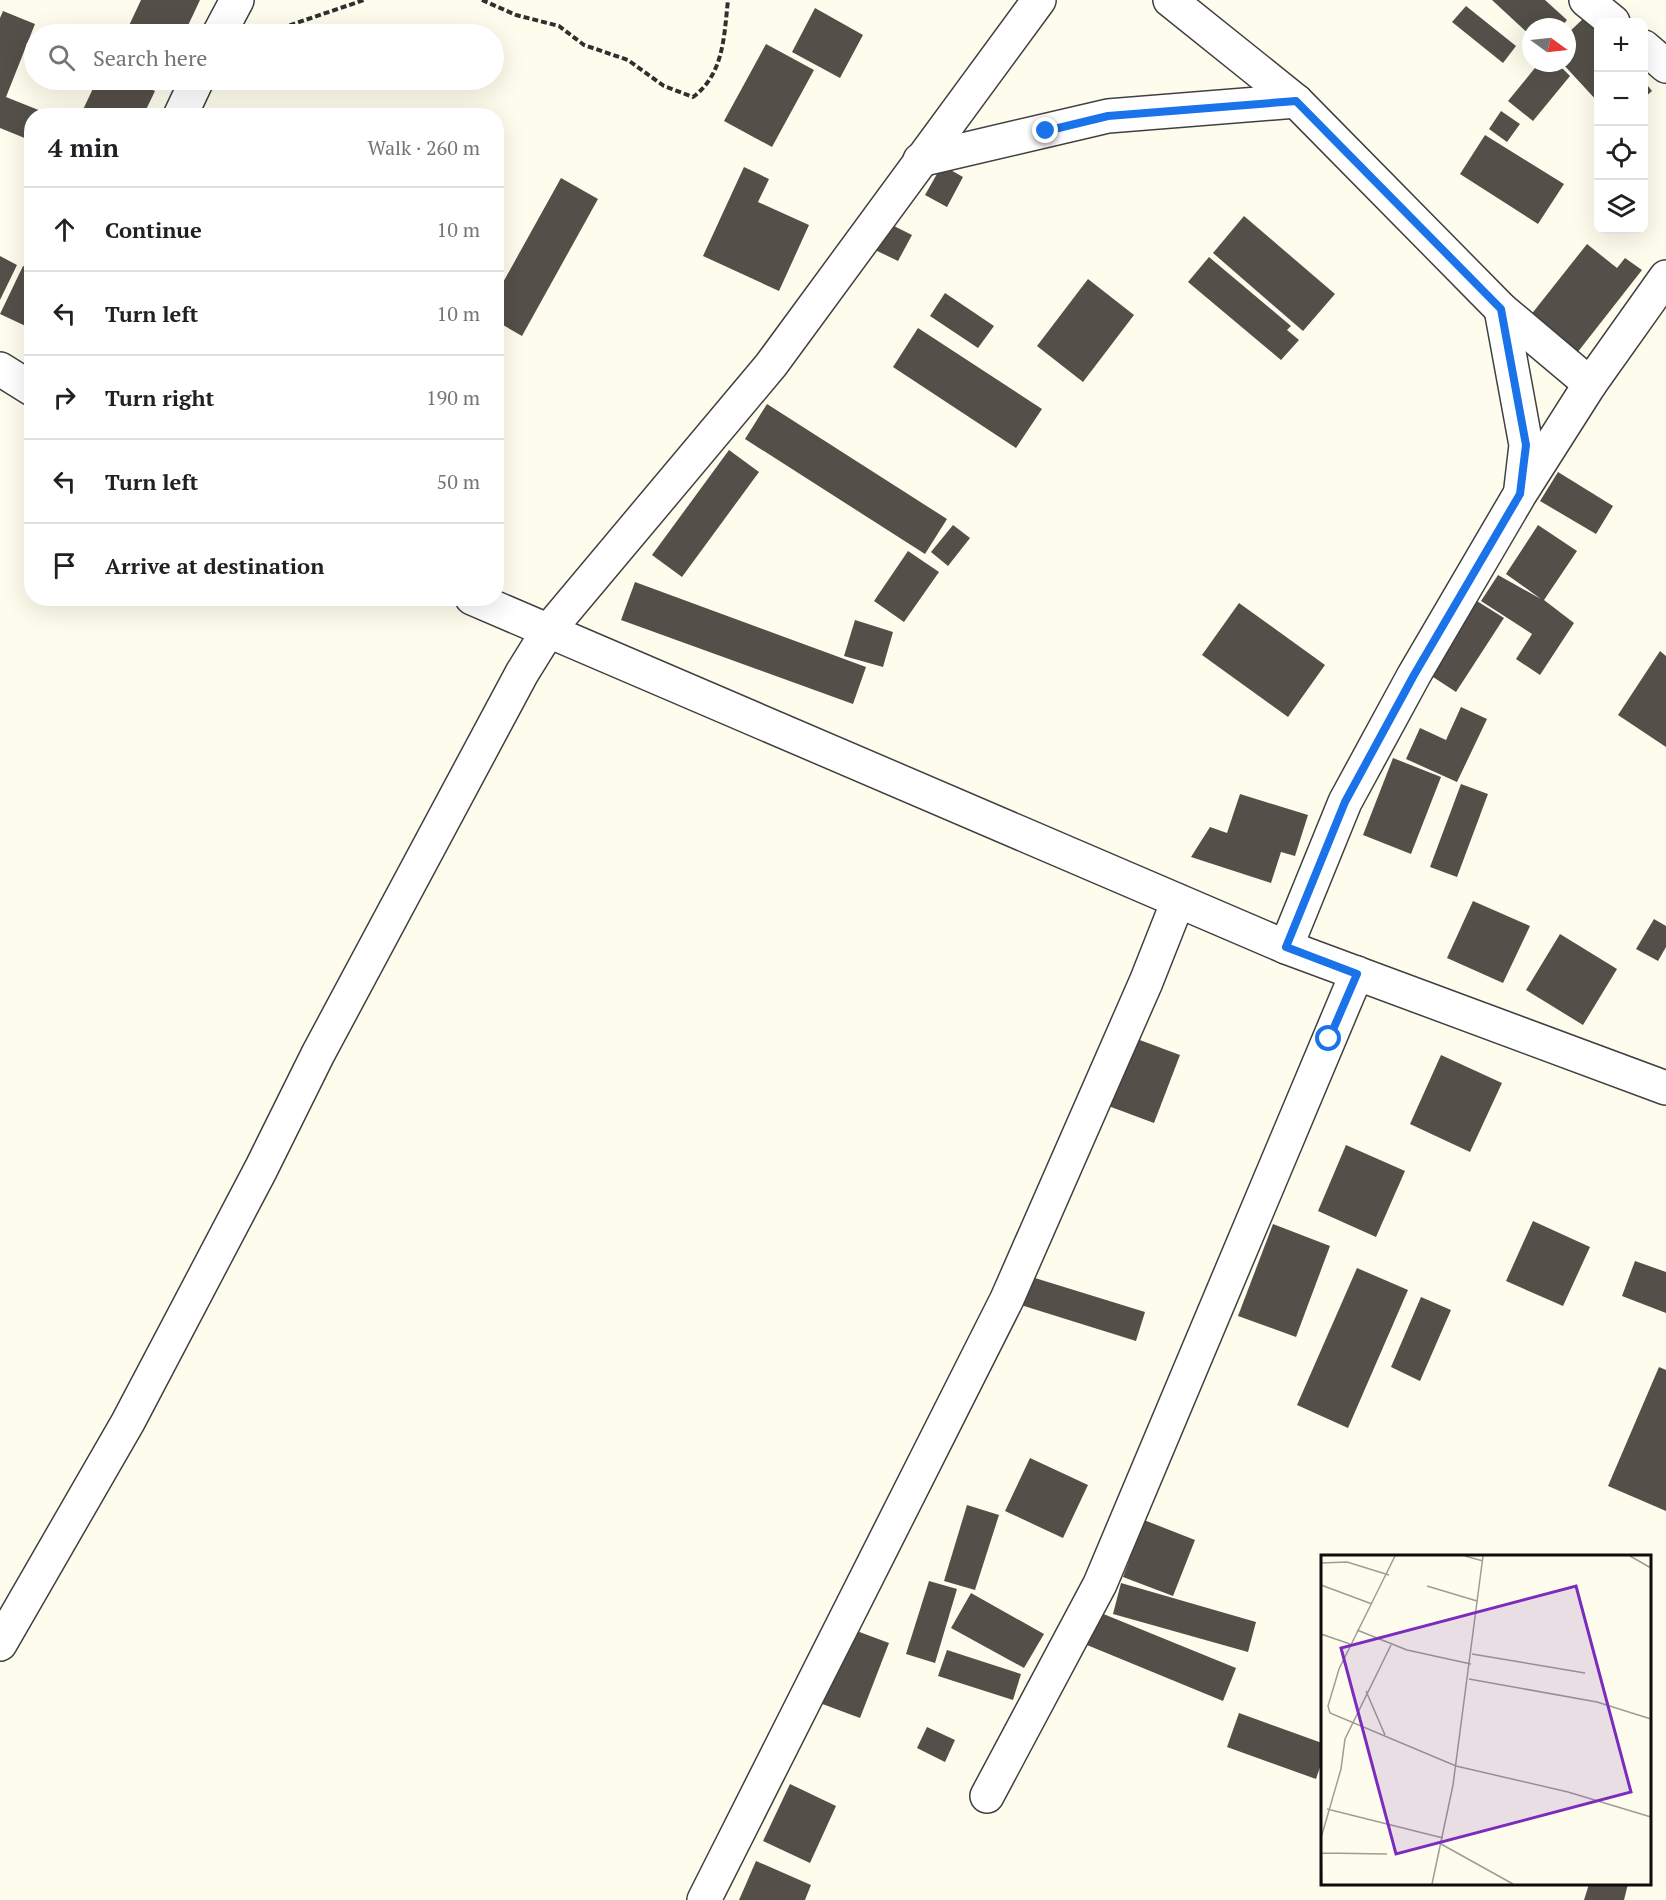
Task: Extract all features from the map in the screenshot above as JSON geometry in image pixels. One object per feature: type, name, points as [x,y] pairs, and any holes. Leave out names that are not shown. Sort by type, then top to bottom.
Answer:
[{"type":"street","points":[[224,24],[237,0]]},
{"type":"street","points":[[0,1644],[128,1422],[362,971],[522,673],[548,631],[771,365],[1039,0]]},
{"type":"street","points":[[1170,0],[1296,101],[1501,309],[1590,384]]},
{"type":"street","points":[[1586,0],[1608,18]]},
{"type":"street","points":[[1648,50],[1666,66]]},
{"type":"street","points":[[184,108],[192,90]]},
{"type":"street","points":[[920,160],[1108,116],[1296,101]]},
{"type":"street","points":[[1286,947],[1345,802],[1414,675],[1520,494],[1590,384],[1666,277]]},
{"type":"street","points":[[1501,309],[1526,445],[1520,494]]},
{"type":"street","points":[[490,606],[1286,947],[1666,1088]]},
{"type":"street","points":[[704,1900],[1007,1299],[1146,982],[1178,901]]},
{"type":"street","points":[[987,1796],[1100,1584],[1357,974]]},
{"type":"path","points":[[293,24],[364,0]]},
{"type":"path","points":[[482,0],[516,15],[558,26],[584,45],[628,60],[664,86],[693,97],[708,86],[722,52],[728,0]]},
{"type":"building","points":[[141,0],[200,0],[189,24],[130,24]]},
{"type":"building","points":[[1492,0],[1545,0],[1565,18],[1522,18],[1522,28]]},
{"type":"building","points":[[1466,6],[1516,46],[1503,63],[1452,22]]},
{"type":"building","points":[[815,8],[863,35],[840,78],[792,52]]},
{"type":"building","points":[[3,11],[35,24],[24,24],[24,52],[6,97],[34,108],[24,108],[24,138],[0,128],[0,18]]},
{"type":"building","points":[[1585,17],[1594,27],[1594,98],[1570,72],[1576,72],[1576,26]]},
{"type":"building","points":[[766,44],[814,70],[772,147],[724,121]]},
{"type":"building","points":[[1532,72],[1566,72],[1570,76],[1533,121],[1508,101]]},
{"type":"building","points":[[92,90],[155,91],[147,108],[84,108]]},
{"type":"building","points":[[1501,111],[1520,124],[1507,142],[1489,129]]},
{"type":"building","points":[[1485,135],[1564,184],[1538,224],[1460,174]]},
{"type":"building","points":[[942,165],[963,177],[947,207],[925,195]]},
{"type":"building","points":[[744,167],[769,179],[758,202],[809,225],[779,291],[703,256]]},
{"type":"building","points":[[561,178],[598,199],[522,336],[504,326],[504,281]]},
{"type":"building","points":[[1244,216],[1335,294],[1303,331],[1213,253]]},
{"type":"building","points":[[884,221],[912,235],[898,261],[871,248]]},
{"type":"building","points":[[1587,244],[1617,268],[1625,258],[1642,270],[1577,353],[1530,316]]},
{"type":"building","points":[[0,256],[17,265],[0,300]]},
{"type":"building","points":[[1209,257],[1291,326],[1287,330],[1299,340],[1281,360],[1188,282]]},
{"type":"building","points":[[23,266],[24,266],[24,325],[0,314]]},
{"type":"building","points":[[1088,279],[1134,315],[1083,382],[1037,346]]},
{"type":"building","points":[[945,293],[994,326],[978,348],[930,316]]},
{"type":"building","points":[[918,328],[1042,409],[1016,448],[893,367]]},
{"type":"building","points":[[767,404],[947,519],[925,554],[745,439]]},
{"type":"building","points":[[729,450],[759,472],[682,577],[652,555]]},
{"type":"building","points":[[1558,472],[1613,506],[1596,534],[1540,501]]},
{"type":"building","points":[[953,525],[970,538],[948,566],[931,552]]},
{"type":"building","points":[[1538,525],[1577,551],[1544,600],[1574,623],[1540,675],[1516,659],[1532,634],[1481,601],[1498,575],[1541,599],[1506,574]]},
{"type":"building","points":[[908,551],[939,572],[904,622],[874,601]]},
{"type":"building","points":[[635,582],[866,667],[853,704],[621,620]]},
{"type":"building","points":[[1477,601],[1504,618],[1456,692],[1430,675]]},
{"type":"building","points":[[1239,603],[1325,665],[1288,717],[1202,655]]},
{"type":"building","points":[[855,620],[893,632],[883,667],[844,656]]},
{"type":"building","points":[[1660,651],[1666,656],[1666,747],[1618,715]]},
{"type":"building","points":[[1461,707],[1487,719],[1457,782],[1406,759],[1420,728],[1446,740]]},
{"type":"building","points":[[1393,758],[1441,777],[1411,854],[1363,835]]},
{"type":"building","points":[[1461,784],[1488,794],[1457,877],[1430,867]]},
{"type":"building","points":[[1240,794],[1308,815],[1295,856],[1281,852],[1271,883],[1191,857],[1210,827],[1227,833]]},
{"type":"building","points":[[1473,901],[1530,926],[1503,983],[1447,958]]},
{"type":"building","points":[[1654,919],[1666,926],[1666,947],[1658,961],[1636,949]]},
{"type":"building","points":[[1560,934],[1617,969],[1583,1025],[1526,990]]},
{"type":"building","points":[[1129,1036],[1180,1055],[1154,1123],[1103,1104]]},
{"type":"building","points":[[1441,1055],[1502,1083],[1470,1152],[1410,1124]]},
{"type":"building","points":[[1346,1145],[1405,1171],[1376,1237],[1318,1211]]},
{"type":"building","points":[[1533,1221],[1590,1247],[1563,1306],[1506,1281]]},
{"type":"building","points":[[1273,1224],[1330,1246],[1296,1337],[1238,1316]]},
{"type":"building","points":[[1635,1261],[1666,1272],[1666,1313],[1622,1296]]},
{"type":"building","points":[[1357,1268],[1408,1290],[1348,1428],[1297,1405]]},
{"type":"building","points":[[1022,1274],[1145,1312],[1136,1341],[1014,1303]]},
{"type":"building","points":[[1421,1297],[1451,1310],[1420,1381],[1391,1367]]},
{"type":"building","points":[[1659,1367],[1666,1370],[1666,1511],[1608,1486]]},
{"type":"building","points":[[1030,1458],[1088,1485],[1063,1538],[1005,1511]]},
{"type":"building","points":[[967,1505],[999,1515],[975,1590],[944,1581]]},
{"type":"building","points":[[1144,1520],[1195,1540],[1173,1596],[1123,1577]]},
{"type":"building","points":[[929,1581],[957,1589],[935,1663],[906,1654]]},
{"type":"building","points":[[1121,1583],[1256,1622],[1248,1652],[1113,1614]]},
{"type":"building","points":[[971,1593],[1044,1634],[1024,1668],[951,1628]]},
{"type":"building","points":[[1101,1613],[1236,1668],[1223,1701],[1087,1645]]},
{"type":"building","points":[[846,1627],[889,1643],[860,1718],[817,1702]]},
{"type":"building","points":[[947,1650],[1021,1674],[1013,1700],[938,1676]]},
{"type":"building","points":[[1239,1713],[1321,1743],[1321,1764],[1316,1779],[1227,1747]]},
{"type":"building","points":[[927,1727],[955,1740],[945,1762],[917,1748]]},
{"type":"building","points":[[790,1784],[836,1806],[810,1863],[763,1841]]},
{"type":"building","points":[[756,1861],[811,1885],[805,1900],[739,1900]]},
{"type":"building","points":[[1589,1885],[1628,1885],[1624,1900],[1584,1900]]},
{"type":"route","points":[[1046,131],[1108,116],[1296,101],[1501,309],[1526,445],[1520,494],[1414,675],[1345,802],[1286,947],[1357,974],[1329,1039]]}]
